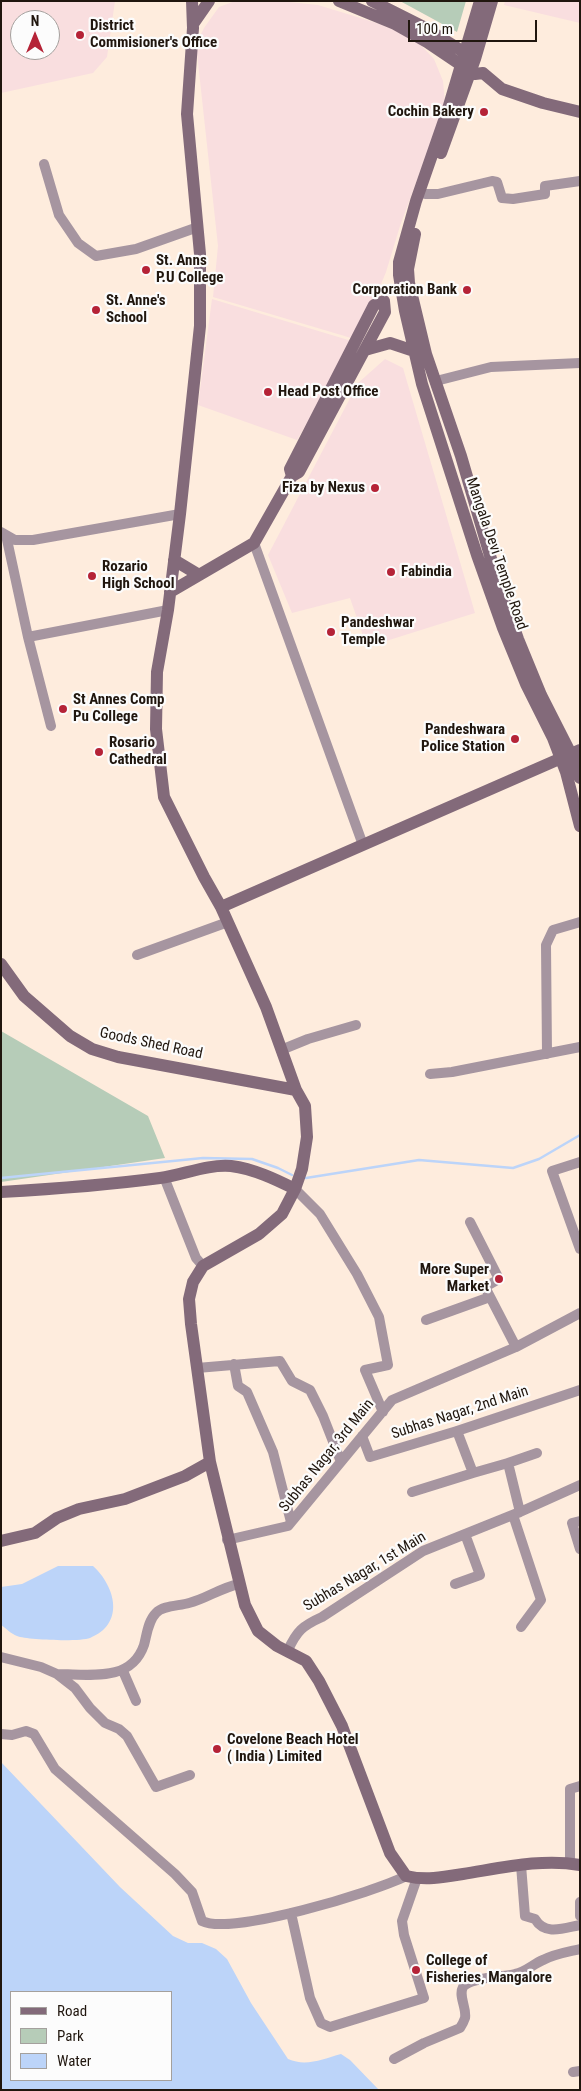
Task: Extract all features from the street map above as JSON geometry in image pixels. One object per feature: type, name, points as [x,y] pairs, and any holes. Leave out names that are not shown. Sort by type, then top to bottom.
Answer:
[{"type":"main road","points":[[192,1],[193,24],[187,114],[200,254],[200,326],[180,514],[168,610],[157,672],[156,729],[164,797],[221,907],[266,1006],[296,1090],[305,1106],[307,1137],[302,1169],[295,1189],[282,1214],[259,1234],[203,1266],[193,1282],[189,1299],[210,1462],[227,1540],[245,1605],[258,1631],[271,1642],[306,1661],[342,1726],[390,1853],[411,1877],[424,1880],[521,1865],[575,1864]]},
{"type":"main road","points":[[193,24],[208,1]]},
{"type":"main road","points":[[339,1],[395,24],[502,89],[543,103],[580,112]]},
{"type":"main road","points":[[372,1],[424,27],[469,55]]},
{"type":"main road","points":[[292,476],[290,469],[374,305],[384,301],[393,289],[405,284],[399,262],[416,201],[448,109],[471,70],[469,55],[480,1]]},
{"type":"main road","points":[[469,55],[492,1]]},
{"type":"main road","name":"Mangala Devi Temple Road","points":[[471,70],[425,194],[412,244],[405,284],[414,351],[422,384],[477,554],[503,628],[542,707]]},
{"type":"main road","name":"Mangala Devi Temple Road","points":[[405,284],[426,354],[461,456],[496,576],[542,707],[553,738],[570,754],[580,778]]},
{"type":"main road","points":[[170,592],[254,543],[292,476],[299,472],[385,312],[384,301]]},
{"type":"main road","points":[[364,350],[390,343],[414,351]]},
{"type":"main road","points":[[174,560],[199,575]]},
{"type":"main road","points":[[221,907],[570,754]]},
{"type":"main road","name":"Mangala Devi Temple Road","points":[[570,754],[566,772],[580,826]]},
{"type":"main road","name":"Goods Shed Road","points":[[1,964],[24,996],[70,1036],[92,1049],[118,1057],[296,1090]]},
{"type":"main road","points":[[1,1192],[100,1186],[164,1177],[188,1170],[230,1166],[256,1171],[295,1189]]},
{"type":"main road","points":[[1,1541],[35,1533],[57,1518],[79,1509],[125,1499],[185,1476],[210,1462]]},
{"type":"street","points":[[44,164],[59,215],[78,243],[96,256],[136,249],[198,227]]},
{"type":"street","points":[[425,194],[438,194],[492,181],[497,182],[502,198],[513,199],[545,194],[545,186],[580,181]]},
{"type":"street","points":[[436,381],[491,367],[580,363]]},
{"type":"street","points":[[3,534],[15,540],[34,540],[180,514]]},
{"type":"street","points":[[3,534],[51,726]]},
{"type":"street","points":[[254,543],[363,845]]},
{"type":"street","points":[[28,637],[168,610]]},
{"type":"street","points":[[137,956],[228,922]]},
{"type":"street","points":[[547,1054],[546,945],[553,930],[580,922]]},
{"type":"street","points":[[281,1050],[308,1039],[356,1025]]},
{"type":"street","points":[[430,1074],[580,1047]]},
{"type":"street","points":[[580,1162],[552,1171],[580,1249]]},
{"type":"street","points":[[164,1177],[196,1258],[203,1266]]},
{"type":"street","points":[[295,1189],[320,1214],[357,1274],[379,1317],[388,1365],[365,1370],[382,1412]]},
{"type":"street","points":[[470,1222],[499,1279],[484,1287],[516,1347]]},
{"type":"street","points":[[426,1320],[490,1297]]},
{"type":"street","name":"Subhas Nagar, 3rd Main","points":[[227,1540],[288,1526],[392,1400],[516,1347],[580,1313]]},
{"type":"street","points":[[197,1368],[280,1361],[292,1382],[310,1390],[323,1416],[341,1462]]},
{"type":"street","points":[[234,1364],[238,1386],[248,1392],[273,1452],[291,1522]]},
{"type":"street","name":"Subhas Nagar, 2nd Main","points":[[362,1436],[370,1457],[458,1431],[580,1390]]},
{"type":"street","points":[[458,1431],[473,1473]]},
{"type":"street","points":[[412,1492],[537,1453]]},
{"type":"street","points":[[508,1463],[516,1514],[540,1600],[521,1626]]},
{"type":"street","name":"Subhas Nagar, 1st Main","points":[[288,1650],[296,1633],[309,1623],[322,1617],[423,1551],[516,1514],[580,1485]]},
{"type":"street","points":[[580,1521],[572,1523],[580,1549]]},
{"type":"street","points":[[455,1584],[480,1576],[465,1534]]},
{"type":"street","points":[[57,1674],[94,1674],[123,1671],[132,1663],[143,1647],[152,1617],[157,1611],[191,1603],[225,1587],[239,1584]]},
{"type":"street","points":[[1,1656],[26,1665],[42,1667],[57,1674],[75,1688],[90,1708],[106,1724],[119,1729],[127,1736],[156,1788],[190,1775]]},
{"type":"street","points":[[123,1671],[136,1701]]},
{"type":"street","points":[[1,1734],[12,1735],[26,1731],[34,1734],[55,1769],[175,1874],[192,1892],[202,1921],[208,1924],[233,1923],[291,1913],[341,1900],[411,1877],[402,1921],[404,1935],[424,1998],[330,2027],[321,2023],[310,1998],[291,1913]]},
{"type":"street","points":[[575,1864],[570,1790],[580,1786]]},
{"type":"street","points":[[521,1865],[525,1916],[535,1919],[545,1929],[558,1930],[580,1925]]},
{"type":"street","points":[[580,1902],[580,1916]]},
{"type":"street","points":[[394,2059],[424,2043],[460,2028],[465,2019],[466,2011],[462,1994],[464,1987],[468,1984],[479,1980],[516,1974],[550,1957],[580,1950]]},
{"type":"shaded area","name":"District Commisioner's Office","points":[[1,1],[115,1],[107,57],[93,73],[1,93]]},
{"type":"shaded area","points":[[235,1],[280,1],[318,5],[380,24],[415,39],[434,59],[443,81],[445,104],[400,226],[386,272],[358,340],[213,297],[218,246],[196,44],[204,28],[219,7]]},
{"type":"shaded area","points":[[505,1],[580,1],[580,23],[504,5]]},
{"type":"shaded area","points":[[212,299],[355,342],[297,440],[198,405]]},
{"type":"shaded area","name":"Fiza by Nexus","points":[[385,359],[403,368],[475,613],[367,647],[350,598],[292,613],[268,555],[358,383]]},
{"type":"green space","points":[[400,1],[466,1],[457,32]]},
{"type":"green space","points":[[1,1031],[148,1116],[165,1158],[1,1182]]},
{"type":"water","points":[[58,1566],[93,1566],[107,1584],[113,1605],[112,1615],[108,1624],[101,1632],[84,1639],[42,1639],[17,1636],[1,1625],[1,1587],[22,1584]]},
{"type":"water","points":[[1,1762],[120,1887],[173,1936],[188,1943],[202,1943],[216,1949],[227,1959],[251,2003],[288,2059],[308,2062],[341,2054],[350,2060],[379,2090],[1,2090]]},
{"type":"waterway","points":[[306,1178],[419,1160],[513,1168],[539,1159],[580,1135]]},
{"type":"waterway","points":[[1,1178],[203,1158],[252,1159],[292,1175]]},
{"type":"place","name":"District Commisioner's Office","points":[[80,35]]},
{"type":"place","name":"Cochin Bakery","points":[[484,112]]},
{"type":"place","name":"St. Anns P.U College","points":[[146,270]]},
{"type":"place","name":"Corporation Bank","points":[[467,290]]},
{"type":"place","name":"St. Anne's School","points":[[96,310]]},
{"type":"place","name":"Head Post Office","points":[[268,392]]},
{"type":"place","name":"Fiza by Nexus","points":[[375,488]]},
{"type":"place","name":"Fabindia","points":[[391,572]]},
{"type":"place","name":"Rozario High School","points":[[92,576]]},
{"type":"place","name":"Pandeshwar Temple","points":[[331,632]]},
{"type":"place","name":"St Annes Comp Pu College","points":[[63,709]]},
{"type":"place","name":"Pandeshwara Police Station","points":[[515,739]]},
{"type":"place","name":"Rosario Cathedral","points":[[99,752]]},
{"type":"place","name":"More Super Market","points":[[499,1279]]},
{"type":"place","name":"Covelone Beach Hotel ( India ) Limited","points":[[217,1749]]},
{"type":"place","name":"College of Fisheries, Mangalore","points":[[416,1970]]}]
